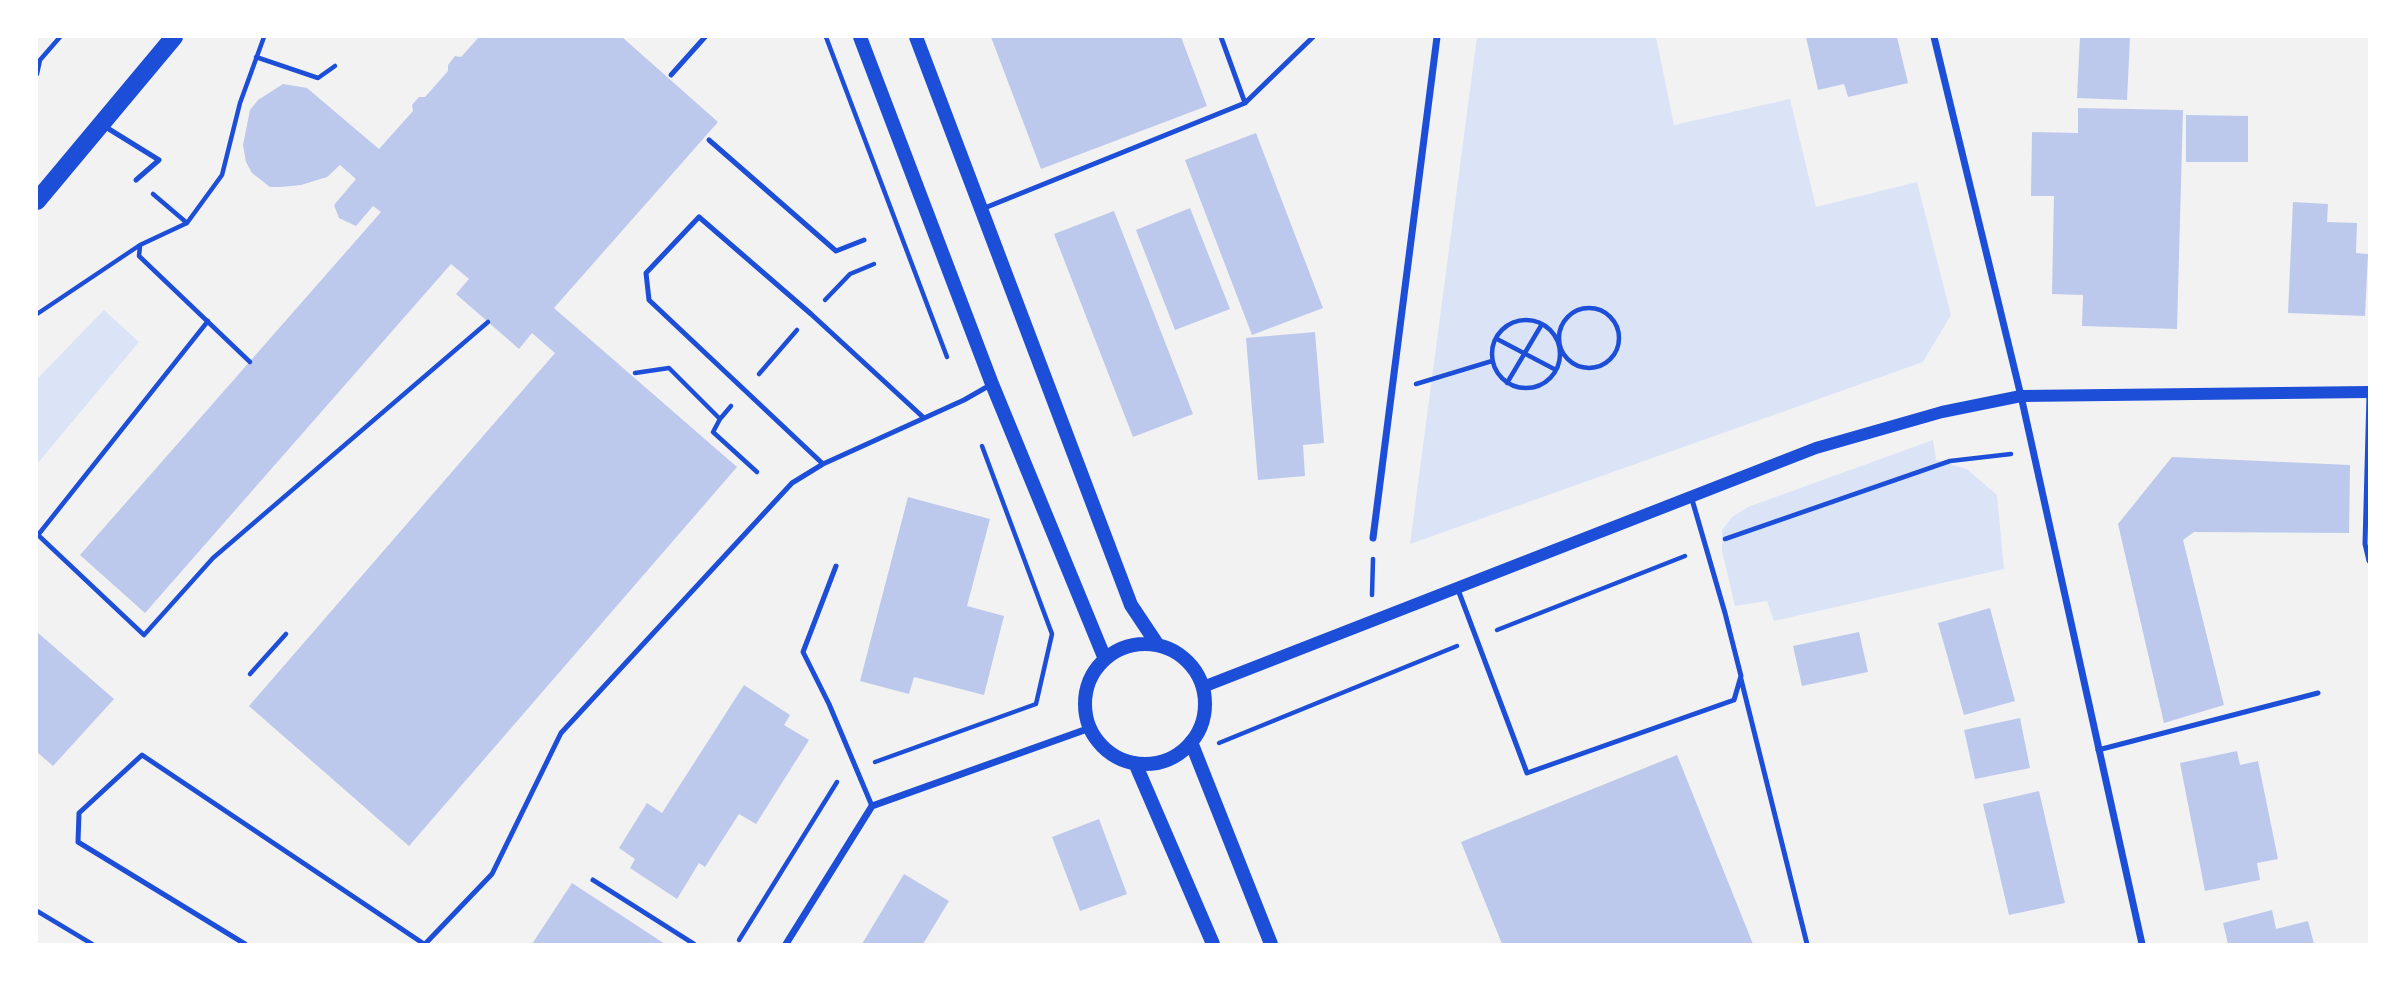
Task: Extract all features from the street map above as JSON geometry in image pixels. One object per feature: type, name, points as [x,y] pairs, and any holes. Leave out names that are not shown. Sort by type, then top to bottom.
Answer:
[{"type":"main road","points":[[37,201],[174,37]]},
{"type":"main road","points":[[860,37],[992,384],[1105,659]]},
{"type":"main road","points":[[916,37],[1131,605],[1157,644],[1181,656],[1195,670],[1203,687],[1205,706],[1193,747],[1270,944]]},
{"type":"main road","points":[[1157,644],[1126,646],[1105,659],[1096,669],[1088,684],[1085,704],[1090,728],[1105,749],[1135,763],[1155,763],[1193,747]]},
{"type":"main road","points":[[1135,763],[1213,944]]},
{"type":"street","points":[[1373,538],[1437,37]]},
{"type":"street","points":[[1934,37],[2021,396],[2142,944]]},
{"type":"street","points":[[1203,687],[1816,448],[1942,412],[2021,396],[2369,393]]},
{"type":"street","points":[[786,944],[872,806],[1090,728]]},
{"type":"lane","points":[[671,75],[705,37]]},
{"type":"lane","points":[[1221,37],[1245,103]]},
{"type":"lane","points":[[981,210],[1245,103],[1313,37]]},
{"type":"lane","points":[[101,124],[159,160],[136,180]]},
{"type":"lane","points":[[709,140],[836,251],[864,240]]},
{"type":"lane","points":[[823,464],[649,300],[646,273],[699,217],[811,314],[924,418]]},
{"type":"lane","points":[[245,944],[78,842],[79,813],[142,755],[425,944],[492,874],[561,733],[792,483],[823,464],[992,384]]},
{"type":"lane","points":[[2369,393],[2365,544],[2369,561]]},
{"type":"lane","points":[[1691,496],[1741,676],[1807,944]]},
{"type":"lane","points":[[836,566],[803,652],[829,704],[872,806]]},
{"type":"lane","points":[[1457,587],[1527,773],[1734,700],[1741,676]]},
{"type":"lane","points":[[2098,750],[2318,693]]},
{"type":"lane","points":[[593,880],[694,944]]},
{"type":"path","points":[[37,74],[40,60],[60,37]]},
{"type":"path","points":[[37,314],[140,245],[187,223],[222,175],[240,103],[264,37]]},
{"type":"path","points":[[826,37],[947,357]]},
{"type":"path","points":[[256,57],[318,78],[335,66]]},
{"type":"path","points":[[136,180],[187,223]]},
{"type":"path","points":[[140,245],[139,256],[250,362]]},
{"type":"path","points":[[824,301],[850,274],[874,264]]},
{"type":"path","points":[[1542,324],[1529,320],[1514,323],[1501,332],[1493,344],[1492,361],[1497,373],[1507,383],[1521,388],[1535,387],[1548,381],[1560,358],[1559,344],[1559,331],[1566,319],[1576,311],[1589,307],[1611,316],[1619,338],[1616,350],[1610,360],[1598,366],[1586,368],[1574,364],[1564,355],[1559,344],[1553,332],[1542,324]]},
{"type":"path","points":[[208,321],[38,535],[144,635],[213,558],[488,322]]},
{"type":"path","points":[[755,379],[802,324]]},
{"type":"path","points":[[1507,383],[1542,324]]},
{"type":"path","points":[[1497,338],[1556,370]]},
{"type":"path","points":[[1392,391],[1492,361]]},
{"type":"path","points":[[635,373],[669,368],[720,419],[713,432],[757,472]]},
{"type":"path","points":[[871,764],[1036,704],[1052,634],[982,446]]},
{"type":"path","points":[[1193,747],[1477,638],[1734,535],[1950,461],[2032,452]]},
{"type":"path","points":[[1371,621],[1373,538]]},
{"type":"path","points":[[250,674],[286,634]]},
{"type":"path","points":[[739,940],[837,782]]},
{"type":"path","points":[[37,911],[92,944]]},
{"type":"shaded area","points":[[1477,37],[1656,37],[1674,125],[1790,99],[1816,207],[1917,182],[1951,315],[1923,362],[1410,544]]},
{"type":"shaded area","points":[[104,310],[139,342],[37,464],[37,379]]},
{"type":"shaded area","points":[[1933,440],[1936,460],[1967,469],[1997,495],[2004,569],[1774,621],[1767,601],[1735,606],[1722,551],[1722,530],[1732,517],[1748,507]]},
{"type":"building","points":[[479,37],[622,37],[718,122],[554,308],[737,467],[409,846],[249,706],[555,353],[532,333],[519,349],[456,294],[469,279],[451,264],[145,613],[80,555],[381,212],[373,206],[356,226],[339,218],[334,205],[356,179],[340,165],[327,177],[301,185],[281,187],[270,187],[252,173],[246,162],[243,145],[250,110],[258,100],[283,84],[307,88],[379,149],[413,111],[412,105],[419,97],[425,97],[448,71],[448,65],[455,56],[461,57]]},
{"type":"building","points":[[991,37],[1181,37],[1207,106],[1041,169]]},
{"type":"building","points":[[1806,37],[1897,37],[1908,83],[1848,97],[1844,84],[1818,90]]},
{"type":"building","points":[[2080,37],[2130,37],[2127,100],[2077,98]]},
{"type":"building","points":[[2078,108],[2183,110],[2177,329],[2082,326],[2083,295],[2052,294],[2054,196],[2031,196],[2032,132],[2078,133]]},
{"type":"building","points":[[2186,115],[2248,116],[2248,162],[2186,162]]},
{"type":"building","points":[[1256,133],[1323,308],[1252,335],[1185,160]]},
{"type":"building","points":[[2293,202],[2328,204],[2327,222],[2357,223],[2356,253],[2368,254],[2365,316],[2288,313]]},
{"type":"building","points":[[1190,208],[1230,309],[1175,330],[1136,230]]},
{"type":"building","points":[[1114,211],[1193,414],[1133,437],[1054,234]]},
{"type":"building","points":[[1315,332],[1324,443],[1303,445],[1305,476],[1258,480],[1246,338]]},
{"type":"building","points":[[2172,457],[2350,465],[2349,533],[2194,532],[2183,540],[2224,705],[2164,723],[2118,524]]},
{"type":"building","points":[[908,497],[990,519],[967,606],[1004,616],[984,695],[914,677],[909,694],[860,681]]},
{"type":"building","points":[[1990,608],[2015,701],[1964,715],[1938,623]]},
{"type":"building","points":[[37,632],[114,699],[53,766],[37,752]]},
{"type":"building","points":[[1859,632],[1868,672],[1802,686],[1793,646]]},
{"type":"building","points":[[744,685],[790,715],[784,725],[809,740],[756,824],[739,814],[705,867],[699,863],[677,899],[630,868],[635,859],[619,848],[647,803],[662,813]]},
{"type":"building","points":[[2020,718],[2030,768],[1975,779],[1964,730]]},
{"type":"building","points":[[2237,751],[2240,765],[2258,761],[2278,859],[2257,863],[2260,880],[2205,891],[2180,763]]},
{"type":"building","points":[[1677,755],[1753,944],[1502,944],[1461,842]]},
{"type":"building","points":[[2039,791],[2065,903],[2009,915],[1983,804]]},
{"type":"building","points":[[1099,819],[1127,894],[1080,911],[1052,837]]},
{"type":"building","points":[[904,874],[949,901],[923,944],[862,944]]},
{"type":"building","points":[[572,883],[665,944],[532,944]]},
{"type":"building","points":[[2272,910],[2276,929],[2308,921],[2314,944],[2228,944],[2223,923]]}]
